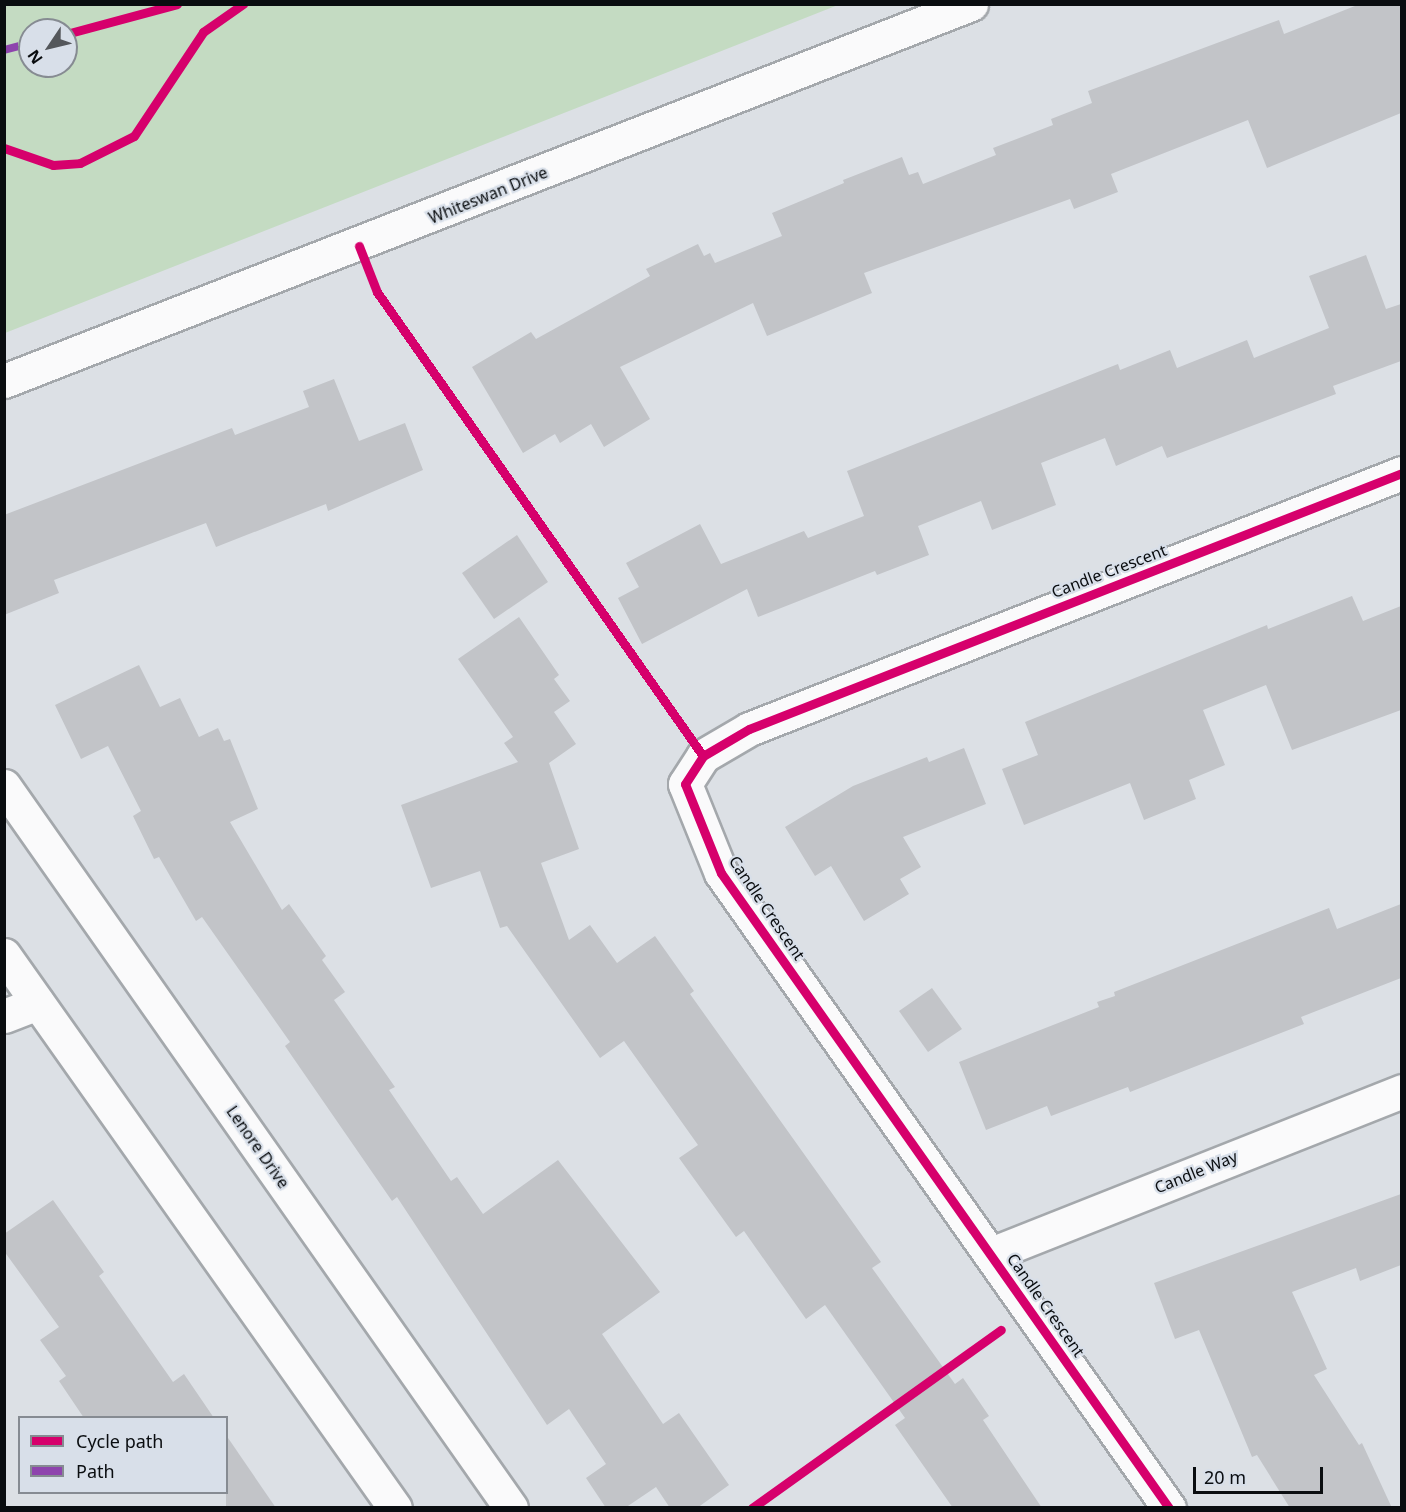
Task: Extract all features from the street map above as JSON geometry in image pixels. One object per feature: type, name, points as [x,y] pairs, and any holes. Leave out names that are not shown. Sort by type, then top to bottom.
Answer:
[{"type":"street","name":"Whiteswan Drive","points":[[4,381],[971,4]]},
{"type":"street","name":"Candle Crescent","points":[[1168,1508],[992,1254],[721,873],[685,784],[703,756],[749,729],[1401,472]]},
{"type":"street","name":"Lenore Drive","points":[[4,786],[511,1508]]},
{"type":"street","points":[[4,955],[394,1508]]},
{"type":"street","points":[[4,1016],[38,1003]]},
{"type":"street","name":"Candle Way","points":[[992,1254],[1401,1091]]},
{"type":"green space","points":[[5,4],[838,5],[5,333]]},
{"type":"building","points":[[1360,4],[1401,4],[1401,113],[1267,168],[1248,120],[1111,174],[1118,192],[1074,209],[1070,199],[864,273],[872,293],[767,336],[753,303],[620,367],[650,419],[604,447],[591,424],[560,443],[555,434],[523,453],[472,367],[531,332],[536,339],[650,276],[646,269],[698,244],[704,256],[710,253],[715,263],[782,236],[772,213],[844,183],[843,180],[902,157],[909,175],[918,172],[923,184],[996,155],[993,148],[1053,125],[1051,119],[1092,103],[1088,91],[1279,20],[1284,34]]},
{"type":"building","points":[[1366,255],[1386,309],[1401,304],[1401,361],[1333,386],[1336,394],[1167,458],[1162,446],[1116,466],[1105,438],[1041,463],[1056,505],[992,530],[981,501],[918,526],[929,555],[877,575],[875,571],[758,617],[747,589],[642,644],[618,598],[639,587],[626,563],[700,524],[721,564],[804,531],[808,538],[864,516],[847,471],[1118,364],[1120,370],[1170,350],[1177,368],[1247,340],[1254,358],[1329,328],[1309,276]]},
{"type":"building","points":[[334,379],[359,441],[405,423],[423,470],[328,511],[326,504],[216,547],[206,523],[54,580],[59,593],[4,615],[4,515],[232,428],[235,435],[309,407],[303,391]]},
{"type":"building","points":[[517,535],[548,582],[494,619],[462,573]]},
{"type":"building","points":[[1352,596],[1363,621],[1401,606],[1401,710],[1292,750],[1266,685],[1203,710],[1225,765],[1189,780],[1196,799],[1144,820],[1130,783],[1024,825],[1002,769],[1038,755],[1025,722],[1267,625],[1268,629]]},
{"type":"building","points":[[519,617],[559,675],[554,679],[570,701],[554,712],[576,744],[549,763],[579,849],[541,863],[569,940],[590,925],[617,963],[655,936],[694,991],[690,994],[881,1262],[872,1268],[955,1384],[963,1378],[989,1416],[983,1420],[1042,1508],[953,1508],[895,1425],[905,1418],[825,1305],[806,1319],[744,1231],[736,1237],[679,1158],[698,1145],[624,1041],[600,1058],[507,926],[500,928],[480,871],[431,888],[401,805],[518,762],[504,743],[513,737],[458,659]]},
{"type":"building","points":[[139,665],[160,707],[180,698],[199,737],[218,728],[224,741],[230,739],[258,809],[230,822],[282,910],[289,904],[326,956],[322,960],[345,992],[334,1000],[395,1087],[389,1090],[451,1181],[457,1177],[483,1214],[558,1160],[660,1292],[602,1334],[663,1424],[679,1413],[729,1485],[697,1508],[670,1508],[656,1487],[625,1508],[606,1508],[586,1478],[606,1464],[569,1409],[547,1425],[397,1197],[392,1201],[285,1046],[290,1042],[202,917],[196,921],[159,857],[154,859],[133,816],[141,811],[108,746],[81,759],[55,705]]},
{"type":"building","points":[[964,748],[986,804],[903,837],[921,867],[900,879],[909,894],[864,921],[831,866],[815,876],[785,827],[853,786],[927,757],[929,762]]},
{"type":"building","points":[[1401,904],[1401,978],[1301,1017],[1304,1024],[1130,1092],[1128,1087],[1051,1116],[1047,1106],[986,1130],[959,1062],[1099,1007],[1097,1002],[1115,996],[1114,992],[1329,908],[1337,929]]},
{"type":"building","points":[[932,988],[962,1029],[928,1052],[899,1011]]},
{"type":"building","points":[[1401,1194],[1401,1265],[1360,1281],[1356,1268],[1292,1292],[1327,1369],[1314,1375],[1359,1445],[1362,1443],[1392,1508],[1290,1508],[1257,1455],[1252,1457],[1199,1330],[1175,1339],[1154,1283]]},
{"type":"building","points":[[53,1200],[104,1272],[99,1276],[173,1382],[184,1374],[213,1416],[83,1416],[59,1381],[66,1376],[40,1340],[59,1327],[4,1251],[4,1234]]},
{"type":"building","points":[[228,1438],[276,1508],[226,1508],[226,1494],[228,1494]]},
{"type":"marked path","points":[[4,50],[18,46]]},
{"type":"cycle path","points":[[78,31],[177,4]]},
{"type":"cycle path","points":[[4,148],[53,165],[80,163],[134,136],[203,32],[243,4]]},
{"type":"cycle path","points":[[359,246],[377,292],[703,756]]},
{"type":"cycle path","points":[[1169,1508],[721,873],[685,784],[703,756],[749,729],[1402,473]]},
{"type":"cycle path","points":[[752,1508],[1001,1330]]}]
